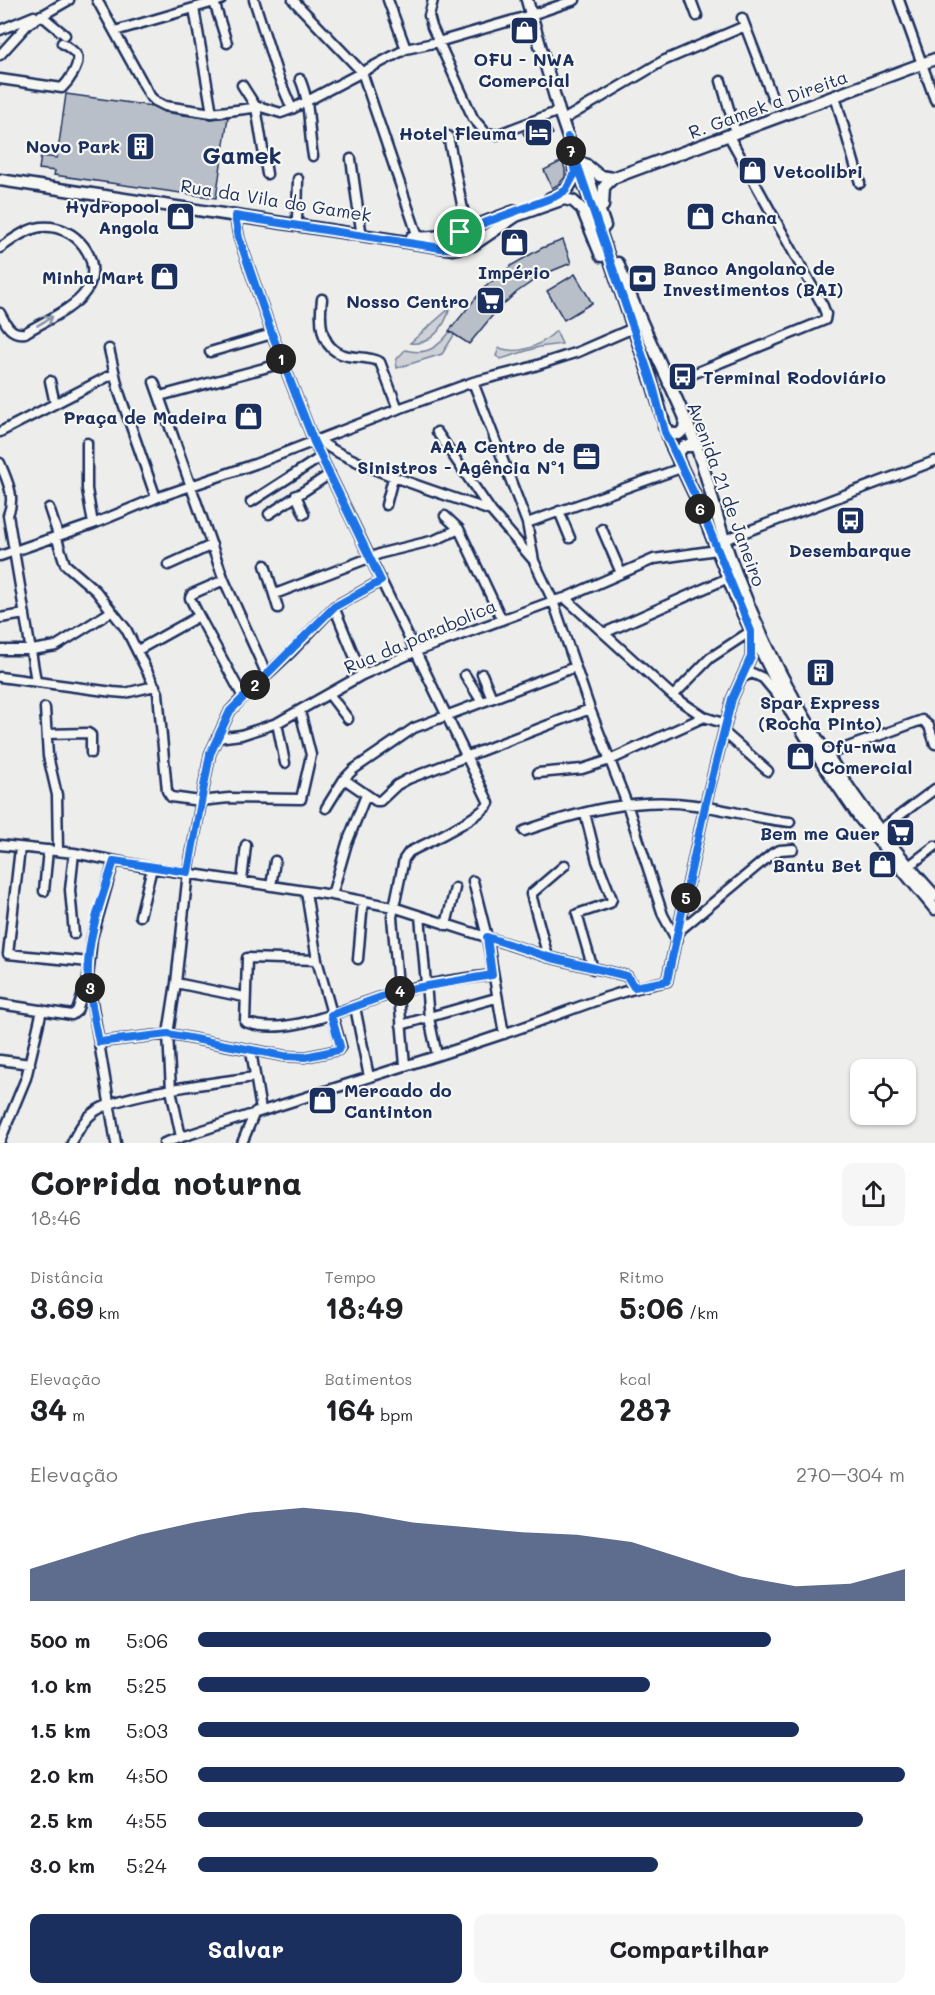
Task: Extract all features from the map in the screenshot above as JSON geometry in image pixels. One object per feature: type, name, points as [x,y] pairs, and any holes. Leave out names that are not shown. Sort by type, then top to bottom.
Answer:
[{"type":"main road","name":"Avenida 21 de Janeiro","points":[[527,0],[534,14],[568,137],[641,350],[664,427],[751,631],[791,712],[822,764],[859,817],[935,909]]},
{"type":"main road","name":"Avenida 21 de Janeiro","points":[[533,0],[534,14]]},
{"type":"main road","name":"R. Gamek a Direita","points":[[613,178],[935,59]]},
{"type":"main road","name":"Avenida 21 de Janeiro","points":[[563,114],[583,163],[639,320],[696,446],[724,540],[764,638],[826,755],[880,830],[935,896]]},
{"type":"main road","name":"Rua da Vila do Gamek","points":[[0,175],[361,230],[418,237],[441,237],[543,201],[566,190],[574,178],[575,167],[568,137]]},
{"type":"main road","points":[[583,163],[600,177],[613,178]]},
{"type":"main road","points":[[607,233],[602,191],[613,178]]},
{"type":"main road","name":"Rua da Vila do Gamek","points":[[0,180],[441,248],[466,248]]},
{"type":"main road","points":[[466,248],[477,243],[512,218],[556,200],[573,201],[582,209],[641,350]]},
{"type":"main road","points":[[464,230],[471,237],[471,243],[466,248]]},
{"type":"main road","points":[[664,427],[672,434],[679,434],[685,426],[685,418]]},
{"type":"main road","points":[[680,465],[678,453],[682,447],[696,446]]},
{"type":"street","points":[[0,30],[42,14],[69,0]]},
{"type":"street","points":[[97,0],[155,102],[165,106],[212,113],[256,107],[281,112],[292,109],[406,49],[438,42],[575,0]]},
{"type":"street","points":[[254,0],[278,76],[292,109]]},
{"type":"street","points":[[293,0],[362,72],[418,237]]},
{"type":"street","points":[[388,0],[406,49]]},
{"type":"street","points":[[433,0],[429,16],[438,42],[473,118],[485,132],[496,135],[563,114],[743,22],[773,99]]},
{"type":"street","points":[[691,0],[697,16]]},
{"type":"street","points":[[899,0],[935,100]]},
{"type":"street","points":[[115,31],[218,1],[227,43]]},
{"type":"street","points":[[194,8],[212,113]]},
{"type":"street","points":[[0,80],[62,88],[71,75],[77,59],[76,54],[42,14]]},
{"type":"street","points":[[0,55],[17,34],[42,14]]},
{"type":"street","points":[[300,79],[309,102],[308,131],[313,156]]},
{"type":"street","points":[[668,384],[825,320],[826,314],[818,297],[732,134],[721,81]]},
{"type":"street","points":[[242,86],[256,107],[267,174]]},
{"type":"street","points":[[835,96],[860,183]]},
{"type":"street","points":[[448,136],[464,230]]},
{"type":"street","points":[[351,159],[361,230]]},
{"type":"street","points":[[297,220],[298,179]]},
{"type":"street","points":[[235,216],[239,238],[272,334],[321,457],[489,802],[488,806],[458,826],[409,852],[404,859],[393,907],[392,925],[405,1065]]},
{"type":"street","points":[[0,248],[40,227],[62,229],[82,242],[91,266],[91,279],[79,299],[25,333],[18,334],[12,331],[0,313]]},
{"type":"street","points":[[322,300],[320,313],[324,340],[336,351],[346,356],[375,359],[380,362],[398,409]]},
{"type":"street","points":[[0,556],[93,524],[156,498],[473,382],[578,352],[631,329]]},
{"type":"street","points":[[210,352],[272,334]]},
{"type":"street","points":[[109,349],[113,374],[156,498]]},
{"type":"street","points":[[160,396],[283,363]]},
{"type":"street","points":[[0,432],[113,374]]},
{"type":"street","points":[[50,381],[55,404]]},
{"type":"street","points":[[154,382],[224,580],[267,675]]},
{"type":"street","points":[[473,382],[527,523],[534,561],[553,601],[590,709],[627,804],[660,905],[677,941]]},
{"type":"street","points":[[437,432],[490,511],[534,561]]},
{"type":"street","points":[[316,441],[393,478],[490,511]]},
{"type":"street","points":[[87,443],[87,489],[93,524]]},
{"type":"street","points":[[251,502],[321,457]]},
{"type":"street","points":[[724,540],[935,461]]},
{"type":"street","points":[[0,463],[12,496],[12,504],[4,515],[13,551],[36,681]]},
{"type":"street","points":[[527,523],[680,465]]},
{"type":"street","points":[[269,514],[330,474]]},
{"type":"street","points":[[386,505],[393,478]]},
{"type":"street","points":[[296,495],[304,514]]},
{"type":"street","points":[[49,508],[65,564],[96,591],[112,610],[138,650],[155,686],[160,701],[169,795],[200,801],[229,798],[301,799],[311,755],[300,711]]},
{"type":"street","points":[[560,511],[570,538]]},
{"type":"street","points":[[445,516],[459,529],[502,620]]},
{"type":"street","points":[[275,594],[371,557],[394,549],[435,540],[459,529]]},
{"type":"street","points":[[602,529],[621,573]]},
{"type":"street","points":[[168,564],[212,545]]},
{"type":"street","name":"Rua da parabolica","points":[[217,738],[241,735],[277,723],[362,675],[417,651],[565,598],[654,559],[717,550]]},
{"type":"street","points":[[265,565],[278,608]]},
{"type":"street","points":[[604,633],[728,578]]},
{"type":"street","points":[[224,580],[192,594],[190,598],[243,697]]},
{"type":"street","points":[[181,1137],[171,1090],[168,1034],[188,872],[210,754],[230,711],[243,697],[334,607],[381,581]]},
{"type":"street","points":[[565,598],[673,696],[726,729],[768,771]]},
{"type":"street","points":[[334,607],[362,675]]},
{"type":"street","points":[[0,650],[32,650],[56,646],[112,610]]},
{"type":"street","points":[[0,618],[25,614]]},
{"type":"street","points":[[138,650],[199,616]]},
{"type":"street","points":[[164,1143],[504,1034],[634,987],[667,981],[680,931],[705,806],[732,699],[751,657],[751,631]]},
{"type":"street","points":[[673,696],[710,658],[751,631]]},
{"type":"street","points":[[326,808],[344,779],[364,760],[414,728],[575,667]]},
{"type":"street","points":[[743,677],[752,673],[763,678],[791,712]]},
{"type":"street","points":[[482,674],[492,698]]},
{"type":"street","points":[[465,675],[482,702]]},
{"type":"street","points":[[0,677],[125,693],[155,686]]},
{"type":"street","points":[[329,694],[348,719]]},
{"type":"street","points":[[45,708],[48,756],[57,795],[58,851]]},
{"type":"street","points":[[344,779],[366,795],[380,801],[408,778],[467,758],[590,709]]},
{"type":"street","points":[[537,773],[582,769],[610,760],[704,717]]},
{"type":"street","points":[[826,755],[922,720],[932,725],[935,744]]},
{"type":"street","points":[[277,723],[285,763]]},
{"type":"street","points":[[46,735],[88,733],[91,735],[91,753]]},
{"type":"street","points":[[880,830],[935,789]]},
{"type":"street","points":[[332,895],[346,843],[366,795]]},
{"type":"street","points":[[524,831],[585,813],[627,804],[668,803],[705,806],[789,822]]},
{"type":"street","points":[[585,813],[597,861],[612,900],[610,903],[577,914],[593,969]]},
{"type":"street","points":[[0,845],[74,853],[393,907],[548,957],[627,976],[634,987]]},
{"type":"street","points":[[242,881],[246,845]]},
{"type":"street","points":[[909,866],[935,846]]},
{"type":"street","points":[[20,848],[8,954],[89,962]]},
{"type":"street","points":[[680,931],[777,851],[793,849]]},
{"type":"street","points":[[44,891],[48,850]]},
{"type":"street","points":[[74,853],[70,890],[74,934]]},
{"type":"street","points":[[114,861],[98,909],[88,978],[116,1143]]},
{"type":"street","points":[[271,886],[275,861]]},
{"type":"street","points":[[548,957],[531,894],[565,865]]},
{"type":"street","points":[[140,916],[152,868]]},
{"type":"street","points":[[473,881],[487,937],[504,1034]]},
{"type":"street","points":[[446,925],[455,888]]},
{"type":"street","points":[[99,1042],[168,1034],[251,1051],[305,1057],[338,1050],[340,1046],[317,960],[306,892]]},
{"type":"street","points":[[358,959],[363,902]]},
{"type":"street","points":[[420,916],[429,1018],[437,1055]]},
{"type":"street","points":[[317,960],[248,958],[244,1021],[262,1026],[276,1026],[331,1015],[398,991],[492,975]]},
{"type":"street","points":[[0,1004],[72,1015],[75,1014],[88,978]]},
{"type":"street","points":[[176,983],[244,997]]},
{"type":"street","points":[[401,1025],[496,998]]},
{"type":"street","points":[[355,1007],[369,1077]]},
{"type":"street","points":[[0,1141],[30,1064],[42,1010]]},
{"type":"street","points":[[242,1143],[258,1111],[251,1051]]},
{"type":"street","points":[[0,1060],[30,1064]]},
{"type":"street","points":[[72,1143],[77,1132],[91,1114],[110,1104],[171,1090],[255,1077]]},
{"type":"shaded area","points":[[450,308],[441,328],[431,338],[418,343],[410,343]]},
{"type":"shaded area","points":[[452,329],[456,332],[442,354],[397,368],[396,360],[405,350],[426,351],[442,341]]},
{"type":"shaded area","points":[[556,331],[562,344],[539,347],[501,359],[496,356],[499,348],[522,350],[530,348]]},
{"type":"building","name":"Novo Park","points":[[66,94],[152,106],[164,112],[211,119],[228,117],[216,198],[54,175],[55,171],[39,169],[41,156],[57,158]]},
{"type":"building","name":"Hotel Fleuma","points":[[542,124],[543,127],[548,124],[553,134],[531,146],[523,133]]},
{"type":"building","points":[[562,161],[565,177],[552,188],[544,170]]},
{"type":"building","name":"Nosso Centro","points":[[563,240],[571,263],[542,275],[517,292],[497,310],[469,344],[449,331],[484,288],[512,265],[542,248]]},
{"type":"building","points":[[575,274],[592,303],[564,320],[547,291]]},
{"type":"place","name":"OFU - NWA Comercial","points":[[524,30]]},
{"type":"place","name":"Hotel Fleuma","points":[[538,133]]},
{"type":"place","name":"Novo Park","points":[[141,146]]},
{"type":"place","name":"Vetcolibri","points":[[752,171]]},
{"type":"place","name":"Hydropool Angola","points":[[180,216]]},
{"type":"place","name":"Chana","points":[[700,217]]},
{"type":"place","name":"Império","points":[[514,243]]},
{"type":"place","name":"Minha Mart","points":[[165,277]]},
{"type":"place","name":"Banco Angolano de Investimentos (BAI)","points":[[642,278]]},
{"type":"place","name":"Nosso Centro","points":[[490,301]]},
{"type":"place","name":"Terminal Rodoviário","points":[[682,377]]},
{"type":"place","name":"Praça de Madeira","points":[[248,417]]},
{"type":"place","name":"AAA Centro de Sinistros - Agência Nº1","points":[[586,456]]},
{"type":"place","name":"Desembarque","points":[[850,521]]},
{"type":"place","name":"Spar Express (Rocha Pinto)","points":[[820,673]]},
{"type":"place","name":"Ofu-nwa Comercial","points":[[800,756]]},
{"type":"place","name":"Bem me Quer","points":[[901,833]]},
{"type":"place","name":"Bantu Bet","points":[[883,865]]},
{"type":"place","name":"Mercado do Cantinton","points":[[323,1100]]},
{"type":"district","name":"Gamek","points":[[242,154]]},
{"type":"route","points":[[568,137],[653,386],[665,432],[698,502],[751,631],[751,657],[732,699],[705,806],[680,931],[667,981],[634,987],[627,976],[548,957],[487,937],[492,975],[398,991],[331,1015],[340,1046],[338,1050],[305,1057],[284,1056],[168,1034],[99,1042],[88,970],[98,909],[114,861],[188,872],[210,754],[230,711],[334,607],[381,581],[314,442],[272,334],[239,238],[235,216],[453,249],[466,248],[471,243],[471,237],[465,231],[460,232],[554,197],[566,190],[575,173],[568,137]]}]
